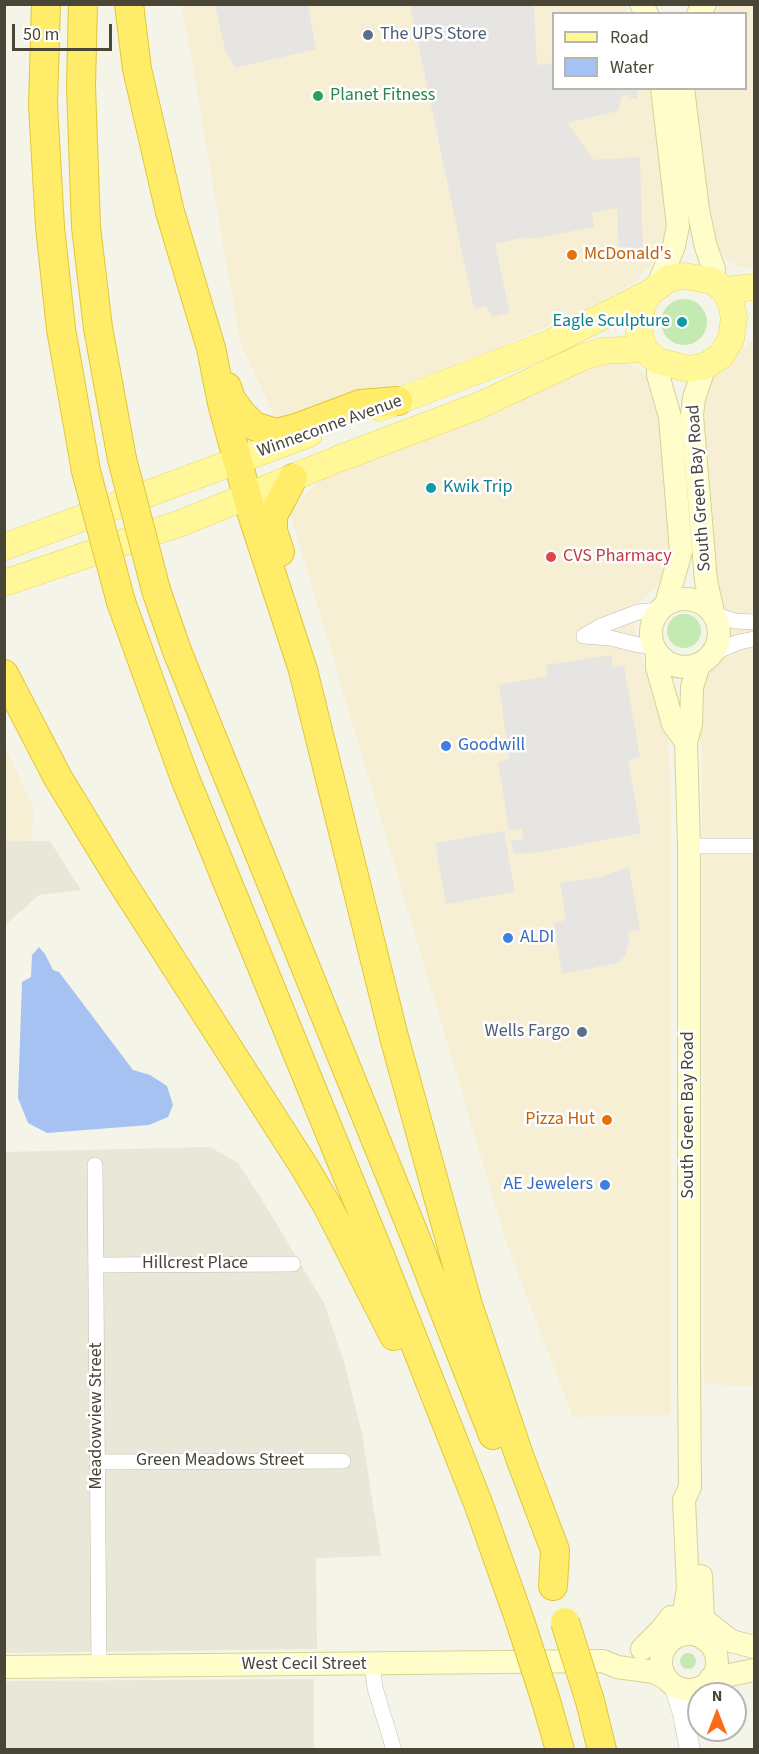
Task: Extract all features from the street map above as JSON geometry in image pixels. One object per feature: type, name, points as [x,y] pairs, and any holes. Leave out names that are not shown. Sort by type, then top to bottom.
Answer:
[{"type":"highway","points":[[46,4],[43,105],[50,227],[61,329],[86,471],[121,602],[184,776],[381,1258],[478,1503],[520,1621],[560,1749]]},
{"type":"highway","points":[[83,4],[81,86],[86,227],[98,328],[122,459],[156,590],[177,651],[414,1234],[553,1586],[603,1749]]},
{"type":"highway","points":[[129,4],[137,69],[153,144],[185,267],[211,348],[217,382],[252,514],[303,670],[394,1037],[468,1305],[520,1458],[555,1550],[553,1586]]},
{"type":"highway","points":[[211,348],[222,369],[231,399],[254,426],[264,430],[286,431],[360,404],[398,401]]},
{"type":"highway","points":[[293,478],[275,511],[273,531],[306,639],[303,670]]},
{"type":"highway","points":[[4,674],[64,788],[328,1207],[393,1333],[438,1436],[456,1449]]},
{"type":"main road","points":[[662,90],[678,226],[673,249],[642,306],[639,333],[651,355],[688,369],[705,366],[721,356],[731,339],[734,318],[731,303],[718,286],[702,234],[683,90]]},
{"type":"main road","points":[[653,289],[670,278],[685,276],[718,286],[754,287]]},
{"type":"main road","name":"Winneconne Avenue","points":[[4,547],[550,344],[653,289]]},
{"type":"main road","points":[[727,348],[754,327]]},
{"type":"main road","name":"Winneconne Avenue","points":[[4,583],[184,522],[478,406],[583,357],[602,351],[651,355]]},
{"type":"main road","name":"South Green Bay Road","points":[[651,355],[669,417],[681,550],[663,607]]},
{"type":"main road","name":"South Green Bay Road","points":[[705,366],[694,398],[692,415],[706,581],[714,613]]},
{"type":"main road","points":[[673,600],[695,600],[705,604],[714,613],[720,631],[719,642],[707,658],[680,667],[664,660],[656,650],[651,630],[654,619],[663,607],[673,600]]},
{"type":"main road","name":"South Green Bay Road","points":[[656,650],[657,666],[673,724],[686,742]]},
{"type":"main road","name":"South Green Bay Road","points":[[669,1643],[683,1617],[688,1598],[689,846],[686,742],[691,724],[692,687],[707,658]]},
{"type":"main road","points":[[642,1649],[662,1630],[674,1609],[678,1526],[687,1493]]},
{"type":"main road","name":"South Green Bay Road","points":[[687,1493],[698,1499],[706,1634]]},
{"type":"main road","points":[[687,1689],[682,1689],[671,1682],[661,1663],[662,1654],[669,1643],[688,1634],[706,1634],[754,1647]]},
{"type":"main road","points":[[706,1634],[742,1658],[754,1659]]},
{"type":"main road","points":[[706,1634],[716,1660],[716,1668],[708,1682]]},
{"type":"main road","name":"West Cecil Street","points":[[603,1661],[617,1654],[669,1643]]},
{"type":"main road","name":"West Cecil Street","points":[[4,1666],[603,1661],[617,1667],[654,1672],[671,1682]]},
{"type":"main road","points":[[724,1682],[754,1670]]},
{"type":"street","points":[[656,650],[610,638],[584,636],[601,626],[638,612],[663,607]]},
{"type":"street","points":[[714,613],[735,621],[754,622]]},
{"type":"street","points":[[707,658],[739,642],[754,639]]},
{"type":"street","points":[[689,846],[754,846]]},
{"type":"street","name":"Meadowview Street","points":[[95,1166],[99,1666]]},
{"type":"street","name":"Hillcrest Place","points":[[96,1265],[293,1264]]},
{"type":"street","name":"Green Meadows Street","points":[[97,1462],[343,1461]]},
{"type":"street","points":[[372,1664],[375,1688],[394,1749]]},
{"type":"street","points":[[671,1682],[685,1721],[690,1749]]},
{"type":"shaded area","points":[[182,5],[626,5],[627,12],[552,12],[552,90],[652,90],[670,217],[661,254],[633,284],[583,311],[500,347],[302,422],[278,424],[240,342]]},
{"type":"shaded area","points":[[215,5],[308,5],[316,49],[235,68],[225,49]]},
{"type":"shaded area","points":[[410,5],[534,5],[537,65],[552,63],[552,90],[637,90],[637,100],[623,94],[618,111],[567,123],[594,160],[640,157],[643,256],[619,256],[617,208],[592,213],[594,227],[495,244],[510,313],[493,317],[486,306],[474,309]]},
{"type":"shaded area","points":[[719,5],[754,5],[754,268],[740,267],[729,262],[720,251],[714,237],[709,211],[694,90],[747,90],[747,12],[716,12]]},
{"type":"shaded area","points":[[754,339],[754,1386],[704,1384],[702,756],[697,711],[707,670],[717,660],[728,628],[711,565],[703,404],[716,371]]},
{"type":"shaded area","points":[[618,362],[637,367],[650,384],[664,432],[672,545],[665,577],[638,604],[635,629],[667,733],[671,785],[671,1415],[573,1417],[508,1248],[290,513],[302,497],[329,473],[603,363]]},
{"type":"shaded area","points":[[611,655],[613,667],[624,666],[640,757],[628,760],[641,833],[542,852],[514,854],[511,841],[523,839],[522,829],[509,830],[498,762],[509,759],[499,685],[547,676],[546,665]]},
{"type":"shaded area","points":[[5,746],[34,809],[31,841],[5,841]]},
{"type":"shaded area","points":[[504,831],[515,892],[446,904],[435,843]]},
{"type":"shaded area","points":[[5,841],[50,841],[81,890],[39,895],[5,925]]},
{"type":"shaded area","points":[[629,867],[640,930],[628,932],[629,942],[625,956],[618,963],[562,974],[554,923],[566,920],[560,883],[600,877]]},
{"type":"shaded area","points":[[210,1147],[238,1163],[324,1303],[344,1362],[362,1434],[381,1556],[316,1558],[317,1649],[5,1653],[4,1152]]},
{"type":"shaded area","points":[[314,1679],[314,1749],[5,1749],[5,1681]]},
{"type":"green space","points":[[684,299],[700,306],[707,322],[700,338],[684,345],[668,338],[661,322],[668,306]]},
{"type":"green space","points":[[684,614],[696,619],[701,631],[696,643],[684,648],[672,643],[667,631],[672,619]]},
{"type":"green space","points":[[688,1653],[694,1655],[696,1661],[694,1667],[688,1669],[682,1667],[680,1661],[682,1655]]},
{"type":"water","points":[[39,947],[53,970],[59,972],[133,1070],[150,1075],[167,1086],[173,1105],[168,1117],[149,1125],[47,1133],[28,1123],[18,1098],[22,982],[31,977],[32,955]]},
{"type":"place","name":"The UPS Store","points":[[368,35]]},
{"type":"place","name":"Planet Fitness","points":[[318,96]]},
{"type":"place","name":"McDonald's","points":[[572,255]]},
{"type":"place","name":"Eagle Sculpture","points":[[682,322]]},
{"type":"place","name":"Kwik Trip","points":[[431,488]]},
{"type":"place","name":"CVS Pharmacy","points":[[551,557]]},
{"type":"place","name":"Goodwill","points":[[446,746]]},
{"type":"place","name":"ALDI","points":[[508,938]]},
{"type":"place","name":"Wells Fargo","points":[[582,1032]]},
{"type":"place","name":"Pizza Hut","points":[[607,1120]]},
{"type":"place","name":"AE Jewelers","points":[[605,1185]]}]
